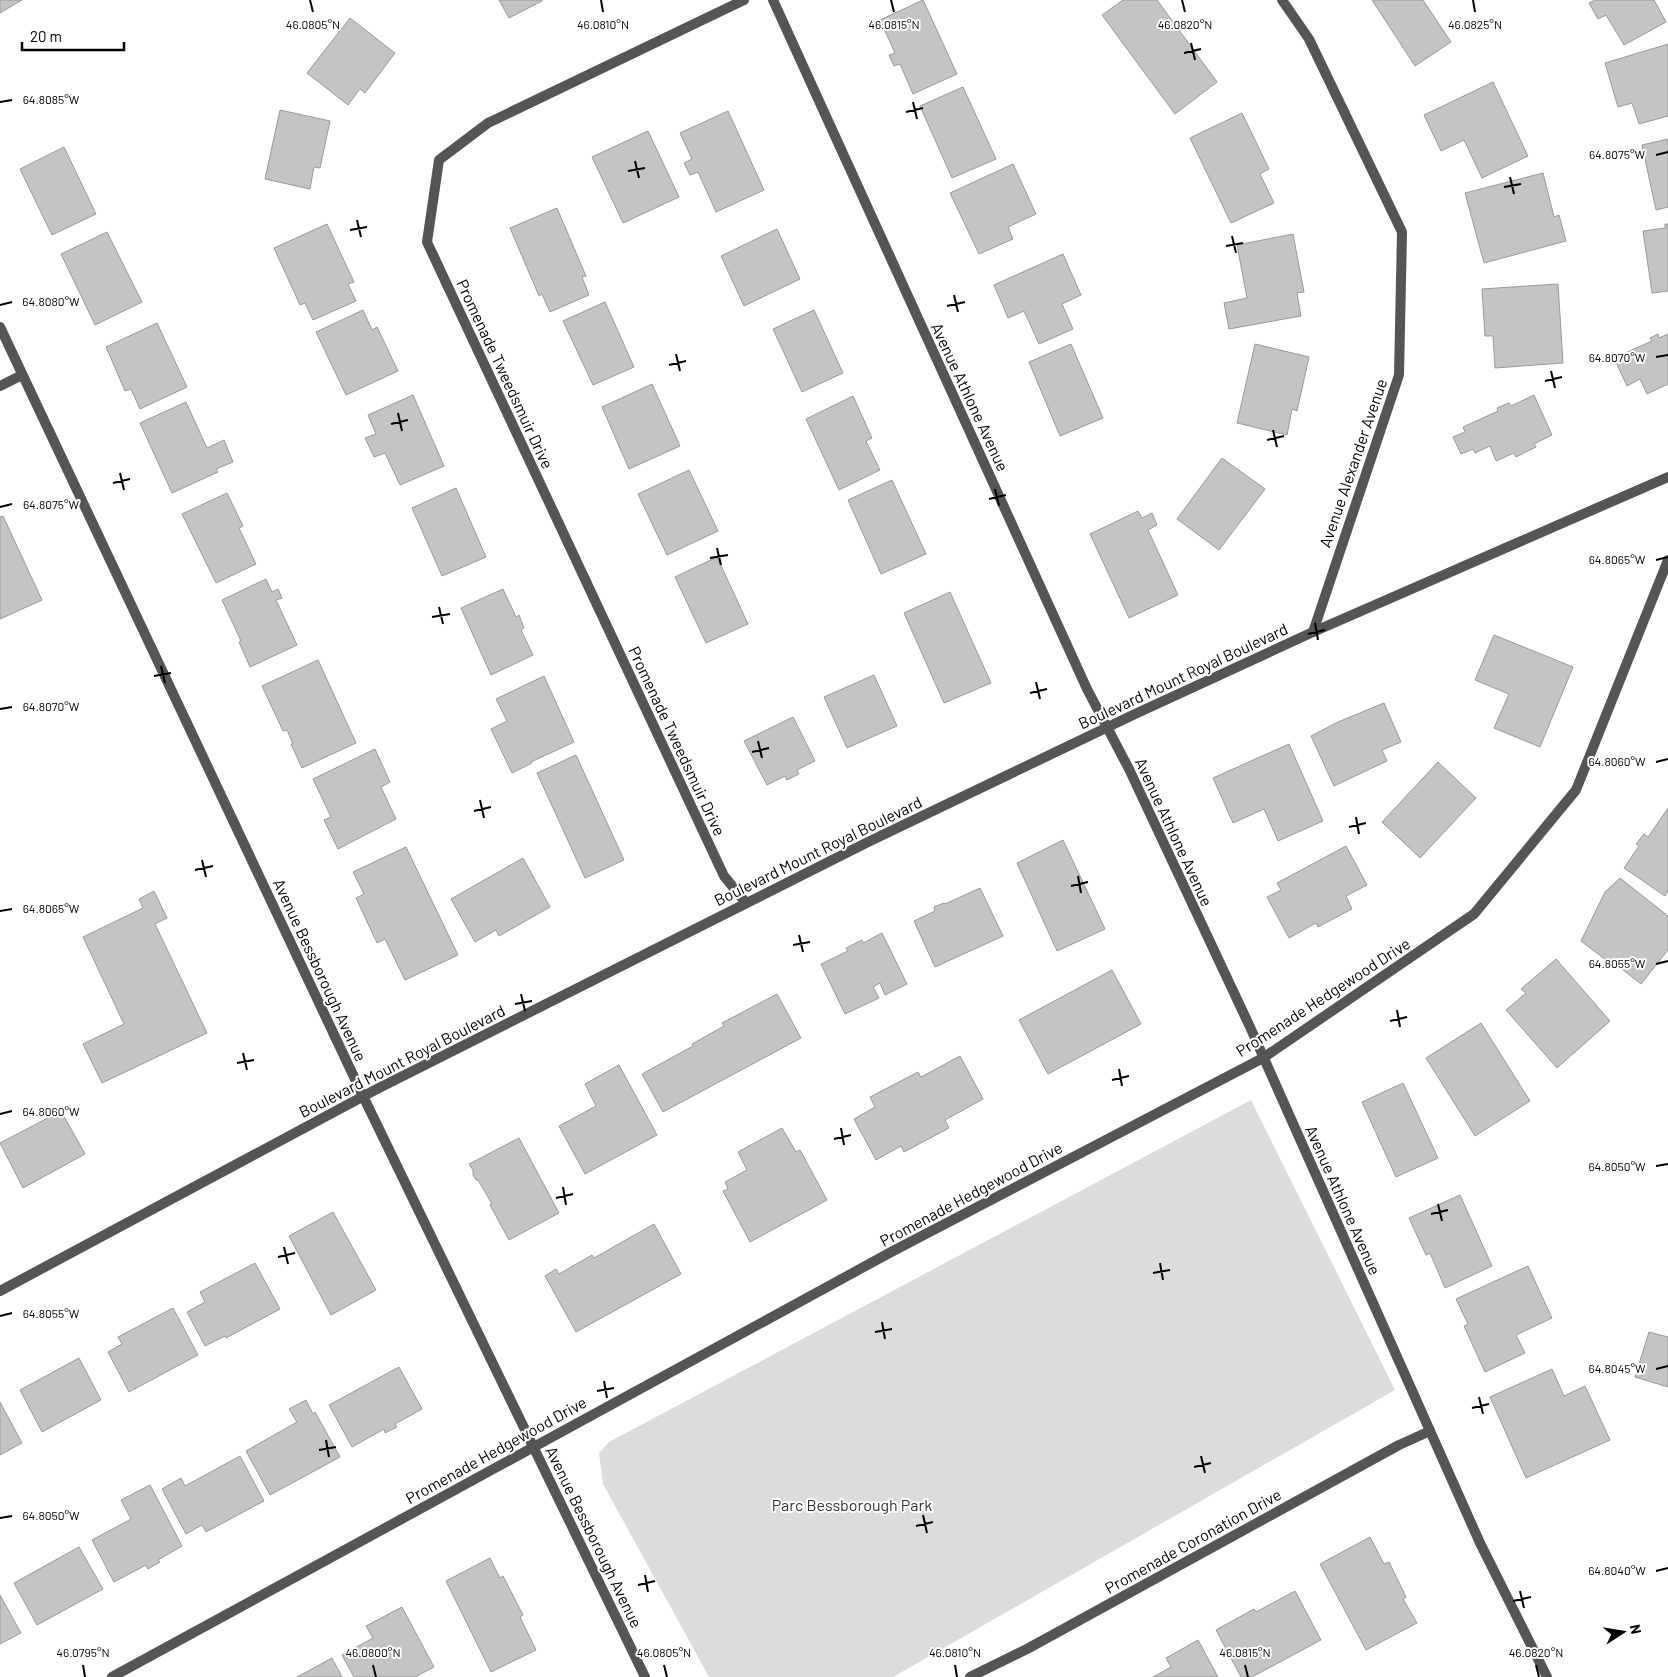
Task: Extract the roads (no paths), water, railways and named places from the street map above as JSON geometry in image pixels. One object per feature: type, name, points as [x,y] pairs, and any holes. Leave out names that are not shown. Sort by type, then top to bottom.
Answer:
[{"type":"street","name":"Promenade Tweedsmuir Drive","points":[[744,0],[488,122],[439,160],[427,242],[724,876],[746,903]]},
{"type":"street","name":"Avenue Athlone Avenue","points":[[773,0],[1087,689],[1129,769],[1264,1058],[1480,1543],[1546,1677]]},
{"type":"street","name":"Avenue Alexander Avenue","points":[[1282,0],[1309,39],[1402,232],[1399,375],[1313,632]]},
{"type":"street","name":"Avenue Bessborough Avenue","points":[[0,327],[364,1096],[645,1677]]},
{"type":"street","points":[[0,386],[22,374]]},
{"type":"street","name":"Boulevard Mount Royal Boulevard","points":[[0,1292],[364,1096],[868,842],[1107,727],[1313,632],[1668,477]]},
{"type":"street","name":"Promenade Hedgewood Drive","points":[[112,1677],[893,1251],[1264,1058],[1474,914],[1576,790],[1668,560]]},
{"type":"street","name":"Promenade Coronation Drive","points":[[970,1677],[1027,1649],[1398,1445],[1430,1431]]},
{"type":"park label","name":"Parc Bessborough Park","points":[[852,1505]]}]
